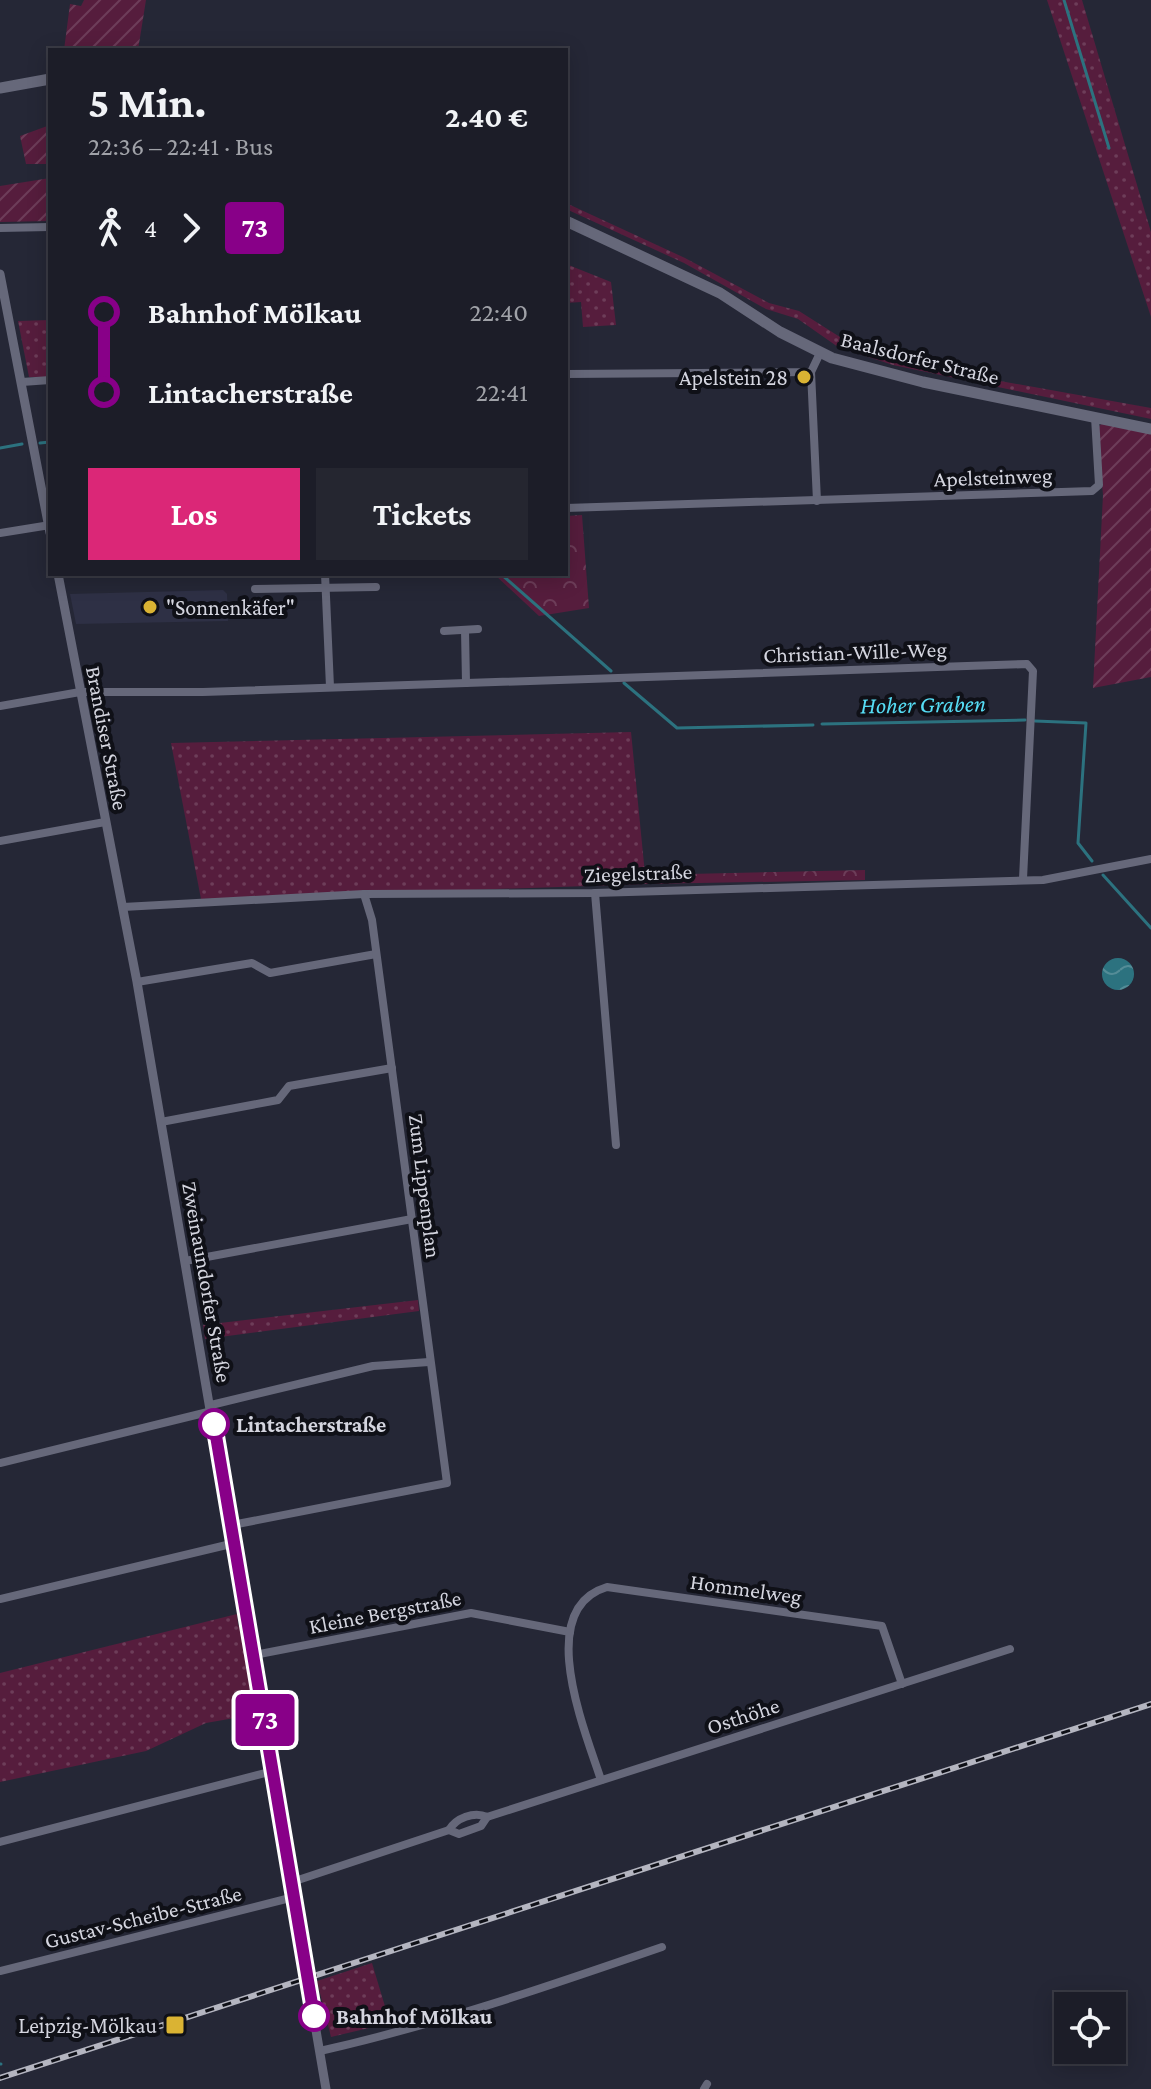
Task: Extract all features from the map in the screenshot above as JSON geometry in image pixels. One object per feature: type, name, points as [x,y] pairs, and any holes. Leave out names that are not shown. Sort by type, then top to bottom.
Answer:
[{"type":"main road","points":[[0,88],[48,79]]},
{"type":"main road","name":"Baalsdorfer Straße","points":[[568,222],[720,293],[780,332],[820,353],[857,366],[923,382],[1151,429]]},
{"type":"street","points":[[0,228],[48,227]]},
{"type":"street","points":[[0,274],[48,518]]},
{"type":"street","points":[[817,501],[811,372],[820,353]]},
{"type":"street","points":[[568,374],[811,372]]},
{"type":"street","points":[[22,382],[48,380]]},
{"type":"street","name":"Apelsteinweg","points":[[568,508],[1092,491],[1099,485],[1095,417]]},
{"type":"street","points":[[0,533],[48,528]]},
{"type":"street","name":"Brandiser Straße","points":[[58,576],[123,907]]},
{"type":"street","points":[[325,576],[330,687]]},
{"type":"street","points":[[255,589],[376,587]]},
{"type":"street","points":[[444,631],[478,629]]},
{"type":"street","points":[[465,630],[466,683]]},
{"type":"street","name":"Christian-Wille-Weg","points":[[0,706],[80,692],[466,683],[1027,664],[1033,671],[1023,879]]},
{"type":"street","points":[[0,841],[105,822]]},
{"type":"street","name":"Ziegelstraße","points":[[123,907],[364,894],[595,893],[1065,878],[1092,868],[1151,859]]},
{"type":"street","points":[[595,893],[616,1145]]},
{"type":"street","name":"Zum Lippenplan","points":[[232,1525],[447,1483],[372,920],[364,894]]},
{"type":"street","name":"Zweinaundorfer Straße","points":[[123,907],[212,1408],[326,2089]]},
{"type":"street","points":[[137,982],[252,963],[270,973],[376,954]]},
{"type":"street","points":[[161,1122],[278,1100],[289,1086],[392,1068]]},
{"type":"street","points":[[185,1261],[412,1219]]},
{"type":"street","points":[[0,1463],[373,1366],[429,1362]]},
{"type":"street","points":[[0,1599],[235,1543]]},
{"type":"street","name":"Hommelweg","points":[[570,1632],[581,1601],[607,1587],[882,1626],[902,1684]]},
{"type":"street","name":"Kleine Bergstraße","points":[[254,1655],[471,1613],[570,1632]]},
{"type":"street","points":[[570,1632],[570,1677],[601,1780]]},
{"type":"street","name":"Osthöhe","points":[[292,1882],[449,1830],[454,1822],[477,1814],[487,1817],[1010,1649]]},
{"type":"street","points":[[0,1842],[273,1771]]},
{"type":"street","name":"Gustav-Scheibe-Straße","points":[[0,1971],[294,1897]]},
{"type":"street","points":[[320,2051],[457,2014],[662,1947]]},
{"type":"shaded area","name":"\"Sonnenkäfer\"","points":[[223,590],[227,594],[228,621],[76,624],[70,594]]},
{"type":"green space","points":[[84,0],[146,0],[138,48],[64,48],[70,4],[81,6]]},
{"type":"green space","points":[[1047,0],[1082,0],[1151,232],[1151,317]]},
{"type":"green space","points":[[48,126],[48,164],[26,164],[20,136]]},
{"type":"green space","points":[[48,178],[48,221],[0,222],[0,186]]},
{"type":"green space","points":[[568,204],[685,258],[769,303],[799,311],[862,351],[978,377],[1151,408],[1151,419],[893,365],[838,347],[798,319],[766,309],[684,263],[568,210]]},
{"type":"green space","points":[[568,265],[611,282],[616,325],[583,327],[581,302],[568,303]]},
{"type":"green space","points":[[48,320],[48,377],[29,377],[18,321]]},
{"type":"green space","points":[[1102,423],[1151,434],[1151,677],[1093,688],[1103,495],[1097,429]]},
{"type":"green space","points":[[582,515],[589,608],[539,616],[496,576],[568,576],[568,516]]},
{"type":"green space","points":[[631,732],[646,884],[201,899],[171,743]]},
{"type":"green space","points":[[865,870],[865,880],[646,884],[645,875]]},
{"type":"green space","points":[[418,1300],[419,1311],[205,1339],[203,1325]]},
{"type":"green space","points":[[237,1614],[238,1625],[245,1633],[255,1694],[250,1696],[252,1712],[258,1714],[206,1723],[146,1751],[0,1782],[0,1673]]},
{"type":"green space","points":[[372,1963],[390,2023],[331,2037],[317,1981]]},
{"type":"water","points":[[1118,958],[1129,963],[1134,974],[1129,985],[1118,990],[1107,985],[1102,974],[1107,963]]},
{"type":"waterway","points":[[1064,0],[1109,148]]},
{"type":"waterway","name":"Hoher Graben","points":[[40,443],[48,442]]},
{"type":"waterway","name":"Hoher Graben","points":[[0,448],[22,444]]},
{"type":"waterway","name":"Hoher Graben","points":[[503,576],[611,671]]},
{"type":"waterway","name":"Hoher Graben","points":[[624,683],[677,728],[813,725]]},
{"type":"waterway","name":"Hoher Graben","points":[[822,724],[1025,720]]},
{"type":"waterway","name":"Hoher Graben","points":[[1035,721],[1086,723],[1078,843],[1092,861]]},
{"type":"waterway","name":"Hoher Graben","points":[[1103,875],[1151,928]]},
{"type":"railway","points":[[0,2078],[1151,1704]]},
{"type":"bus line","name":"73","points":[[214,1424],[314,2016]]},
{"type":"place","name":"Apelstein 28","points":[[804,377]]},
{"type":"place","name":"\"Sonnenkäfer\"","points":[[150,607]]},
{"type":"place","name":"Lintacherstraße","points":[[214,1424]]},
{"type":"place","name":"Bahnhof Mölkau","points":[[314,2016]]},
{"type":"place","name":"Leipzig-Mölkau","points":[[175,2025]]}]
